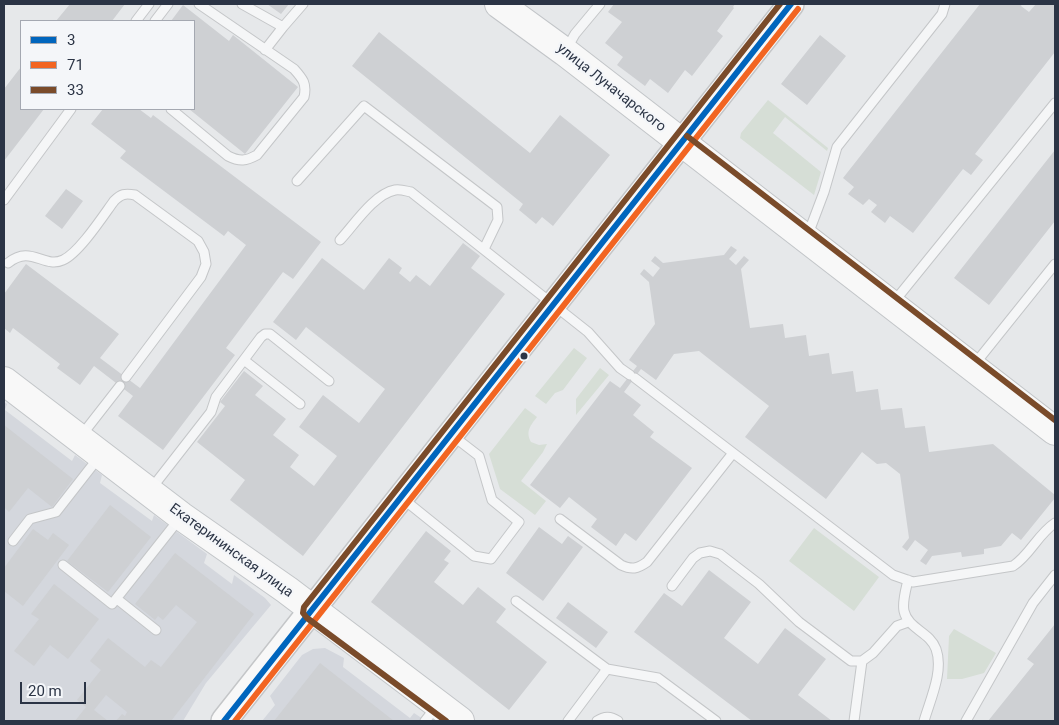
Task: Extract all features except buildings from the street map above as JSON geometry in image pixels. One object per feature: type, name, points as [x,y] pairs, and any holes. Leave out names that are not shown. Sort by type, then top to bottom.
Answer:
[{"type":"main road","name":"улица Луначарского","points":[[499,4],[565,52],[1055,431]]},
{"type":"main road","points":[[224,721],[791,4]]},
{"type":"main road","name":"Екатерининская улица","points":[[4,381],[181,516],[286,590],[431,713],[460,721]]},
{"type":"lane","points":[[137,20],[149,4]]},
{"type":"lane","points":[[156,20],[168,4]]},
{"type":"lane","points":[[172,110],[228,156],[238,161],[247,161],[257,155],[304,97],[306,88],[302,77],[294,69],[199,4]]},
{"type":"lane","points":[[242,4],[283,27]]},
{"type":"lane","points":[[265,50],[303,4]]},
{"type":"lane","points":[[565,52],[576,34],[600,4]]},
{"type":"lane","points":[[806,239],[824,192],[837,147],[942,14],[945,4]]},
{"type":"lane","points":[[892,305],[1055,103]]},
{"type":"lane","points":[[297,181],[364,106],[497,207],[498,220],[484,249]]},
{"type":"lane","points":[[4,200],[70,110]]},
{"type":"lane","points":[[340,240],[383,194],[396,189],[411,192],[588,332],[620,368],[893,575],[913,582],[1013,566],[1021,560],[1047,528],[1055,524]]},
{"type":"lane","points":[[5,264],[16,257],[27,255],[50,262],[62,261],[73,254],[120,195],[127,193],[135,195],[198,241],[204,252],[206,264],[201,277],[126,377]]},
{"type":"lane","points":[[972,367],[1055,264]]},
{"type":"lane","points":[[149,492],[211,412],[216,397],[261,337],[270,334],[329,381]]},
{"type":"lane","points":[[244,360],[300,404]]},
{"type":"lane","points":[[13,540],[30,520],[56,512],[120,386]]},
{"type":"lane","points":[[401,497],[474,556],[491,559],[519,522],[492,500],[479,456],[451,434]]},
{"type":"lane","points":[[560,519],[621,565],[630,570],[639,568],[647,562],[733,453]]},
{"type":"lane","points":[[63,565],[112,604],[181,516]]},
{"type":"lane","points":[[672,586],[693,558],[700,553],[710,551],[720,554],[759,584],[799,622],[851,661],[862,661],[873,654],[897,626],[908,622]]},
{"type":"lane","points":[[966,721],[1033,602],[1055,575]]},
{"type":"lane","points":[[908,580],[904,609],[908,622],[926,635],[936,649],[938,672],[924,721]]},
{"type":"lane","points":[[117,599],[156,630]]},
{"type":"lane","points":[[516,601],[607,669],[658,678],[716,721]]},
{"type":"lane","points":[[854,721],[862,661]]},
{"type":"lane","points":[[568,721],[607,669]]},
{"type":"lane","points":[[597,721],[605,717],[618,721]]},
{"type":"shaded area","points":[[768,100],[828,148],[827,151],[785,117],[773,133],[821,172],[814,195],[740,138],[741,133]]},
{"type":"shaded area","points":[[574,348],[587,358],[563,390],[555,393],[546,404],[535,396]]},
{"type":"shaded area","points":[[600,368],[609,375],[576,415],[576,399]]},
{"type":"shaded area","points":[[4,402],[7,404],[5,410],[72,461],[75,455],[102,475],[100,483],[152,521],[154,515],[207,554],[204,563],[232,584],[234,575],[265,598],[271,605],[206,683],[183,721],[4,721]]},
{"type":"shaded area","points":[[525,408],[537,417],[529,431],[531,442],[539,445],[547,444],[521,481],[546,501],[535,515],[500,489],[489,454]]},
{"type":"shaded area","points":[[814,528],[879,577],[854,611],[789,561]]},
{"type":"shaded area","points":[[954,629],[996,653],[984,673],[962,679],[947,679],[949,636]]},
{"type":"shaded area","points":[[325,648],[344,658],[343,667],[410,718],[414,713],[426,721],[262,721],[275,705],[270,696],[302,655],[313,649]]},
{"type":"transit line","name":"33","points":[[446,721],[307,618],[303,613],[304,607],[780,4]]},
{"type":"transit line","name":"3","points":[[224,721],[791,4]]},
{"type":"transit line","name":"71","points":[[235,721],[798,9]]},
{"type":"transit line","name":"33","points":[[687,136],[1055,420]]}]
